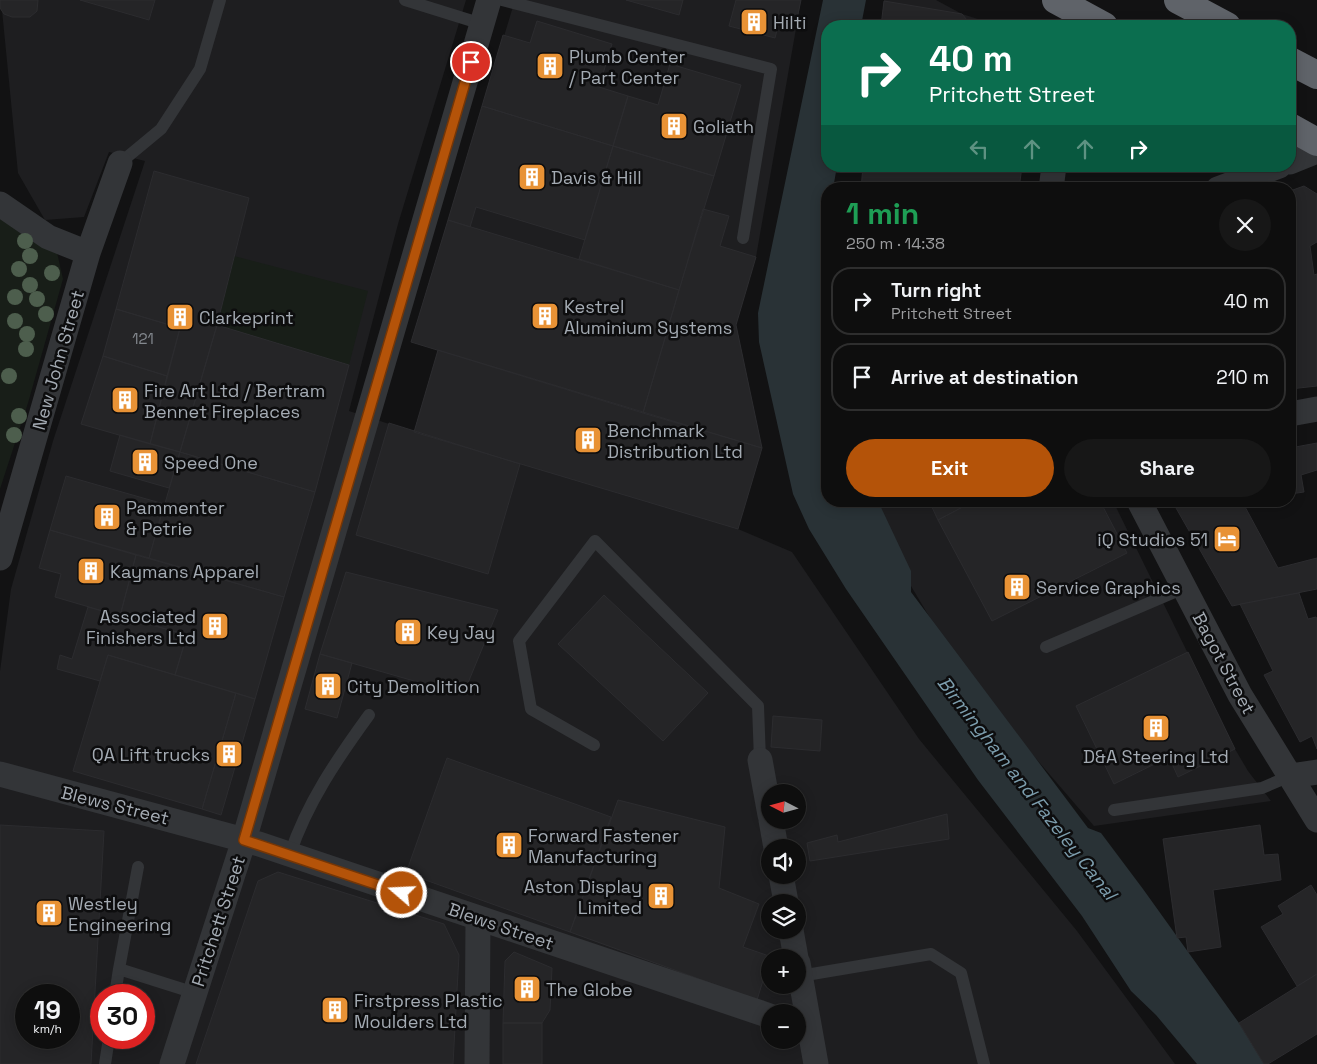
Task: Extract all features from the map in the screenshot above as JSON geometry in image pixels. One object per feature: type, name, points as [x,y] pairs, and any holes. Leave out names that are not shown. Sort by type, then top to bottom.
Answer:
[{"type":"highway","points":[[1178,0],[1216,20]]},
{"type":"highway","points":[[1066,12],[1088,20]]},
{"type":"highway","points":[[1296,64],[1317,75]]},
{"type":"highway","points":[[1296,130],[1317,142]]},
{"type":"street","name":"Pritchett Street","points":[[172,1064],[244,840],[489,0]]},
{"type":"street","points":[[1296,160],[1317,151]]},
{"type":"street","name":"New John Street","points":[[0,558],[88,254],[120,163]]},
{"type":"street","points":[[1237,182],[1263,172]]},
{"type":"street","points":[[0,204],[48,237],[88,254]]},
{"type":"street","points":[[1296,413],[1317,409]]},
{"type":"street","name":"Bagot Street","points":[[1143,507],[1240,695],[1317,820]]},
{"type":"street","points":[[760,760],[764,784]]},
{"type":"street","points":[[1290,776],[1317,772]]},
{"type":"street","name":"Blews Street","points":[[0,774],[290,854],[761,1013]]},
{"type":"street","points":[[477,1064],[478,919]]},
{"type":"street","points":[[806,1036],[816,1064]]},
{"type":"lane","points":[[120,163],[161,129],[200,69],[220,0]]},
{"type":"lane","points":[[405,0],[482,24]]},
{"type":"lane","points":[[502,0],[771,69],[742,238]]},
{"type":"lane","points":[[594,745],[531,709],[520,641],[595,540],[758,706],[760,760]]},
{"type":"lane","points":[[1046,647],[1184,588]]},
{"type":"lane","points":[[290,854],[296,834],[331,766],[369,715]]},
{"type":"lane","points":[[1114,810],[1262,788],[1290,776]]},
{"type":"lane","points":[[117,984],[138,867]]},
{"type":"lane","points":[[806,965],[931,954],[961,973],[984,1064]]},
{"type":"lane","points":[[119,969],[195,993]]},
{"type":"lane","points":[[105,1064],[107,1049]]},
{"type":"shaded area","points":[[1,0],[466,0],[398,224],[349,411],[414,432],[438,350],[411,342],[515,0],[801,0],[756,257],[736,325],[762,448],[738,529],[792,552],[919,739],[1077,931],[1175,1064],[0,1064],[0,671],[11,589],[53,441],[145,161],[109,152],[84,217],[45,220],[18,173]]},
{"type":"shaded area","points":[[884,0],[936,0],[962,14],[981,20],[882,20]]},
{"type":"shaded area","points":[[0,217],[56,248],[63,279],[28,403],[0,489]]},
{"type":"shaded area","points":[[234,256],[368,291],[349,365],[217,325]]},
{"type":"shaded area","points":[[873,507],[1116,507],[1235,749],[1248,771],[1271,801],[1094,826],[964,675],[886,544]]},
{"type":"water","name":"Birmingham and Fazeley Canal","points":[[823,0],[866,0],[862,20],[821,20],[821,172],[836,172],[834,182],[821,182],[821,507],[881,507],[911,571],[911,592],[1088,828],[1101,833],[1143,889],[1239,1023],[1264,1064],[1197,1064],[1156,1015],[1131,991],[1082,916],[978,780],[846,589],[809,529],[793,494],[759,342],[758,313]]},
{"type":"building","points":[[0,0],[38,0],[37,11],[30,17],[12,17],[4,14],[0,8]]},
{"type":"building","points":[[80,0],[155,0],[149,20]]},
{"type":"building","points":[[626,0],[683,0],[679,15]]},
{"type":"building","name":"Hilti","points":[[736,0],[801,0],[797,19],[781,14],[775,38],[729,26]]},
{"type":"building","points":[[884,1],[962,14],[967,20],[882,20]]},
{"type":"building","name":"Plumb Center / Part Center","points":[[537,21],[612,44],[599,87],[628,96],[613,146],[482,106],[503,35],[530,43]]},
{"type":"building","name":"Goliath","points":[[670,64],[741,85],[714,176],[613,146],[628,96],[658,105]]},
{"type":"building","name":"Davis & Hill","points":[[482,106],[613,146],[585,240],[476,207],[470,227],[448,220]]},
{"type":"building","points":[[613,146],[714,176],[679,290],[579,259]]},
{"type":"building","name":"Clarkeprint","points":[[154,171],[249,198],[217,325],[180,452],[150,444],[180,328],[116,309]]},
{"type":"building","points":[[862,172],[1021,172],[1020,182],[862,182]]},
{"type":"building","points":[[1304,186],[1317,194],[1317,242],[1310,246],[1314,275],[1317,274],[1317,386],[1296,388],[1296,189]]},
{"type":"building","points":[[703,209],[729,216],[720,246],[756,257],[736,325],[762,448],[643,413]]},
{"type":"building","name":"Kestrel Aluminium Systems","points":[[448,220],[679,290],[643,413],[411,342]]},
{"type":"building","points":[[116,309],[180,328],[167,376],[103,356]]},
{"type":"building","points":[[217,325],[349,365],[315,492],[180,452]]},
{"type":"building","name":"Benchmark Distribution Ltd","points":[[438,350],[762,448],[738,529],[414,432]]},
{"type":"building","name":"Fire Art Ltd / Bertram Bennet Fireplaces","points":[[103,356],[167,376],[150,444],[81,424]]},
{"type":"building","points":[[389,423],[520,464],[488,574],[356,535]]},
{"type":"building","name":"Speed One","points":[[120,435],[180,452],[169,488],[110,471]]},
{"type":"building","points":[[1317,443],[1317,470],[1301,475],[1304,492],[1296,493],[1296,447]]},
{"type":"building","points":[[180,452],[315,492],[284,597],[149,558]]},
{"type":"building","name":"Pammenter & Petrie","points":[[66,476],[164,504],[149,558],[50,530]]},
{"type":"building","points":[[932,507],[963,507],[938,520]]},
{"type":"building","name":"Service Graphics","points":[[963,507],[1103,507],[1127,553],[992,621],[938,520]]},
{"type":"building","points":[[1175,507],[1245,507],[1278,568],[1317,558],[1317,589],[1232,606]]},
{"type":"building","name":"Kaymans Apparel","points":[[50,530],[136,555],[120,616],[55,597],[61,574],[39,568]]},
{"type":"building","name":"Associated Finishers Ltd","points":[[136,555],[284,597],[255,699],[175,675],[187,635],[120,616]]},
{"type":"building","name":"Key Jay","points":[[346,572],[498,610],[463,695],[320,654]]},
{"type":"building","points":[[1299,593],[1308,619],[1316,617],[1317,619],[1317,749],[1312,736],[1300,742],[1264,675],[1273,671],[1240,604]]},
{"type":"building","points":[[604,595],[708,693],[663,741],[558,644]]},
{"type":"building","points":[[88,607],[187,635],[175,675],[108,655],[100,681],[57,669],[60,655],[72,659]]},
{"type":"building","name":"D&A Steering Ltd","points":[[1188,652],[1235,749],[1178,777],[1169,757],[1114,784],[1076,706]]},
{"type":"building","name":"City Demolition","points":[[320,654],[352,663],[337,718],[305,709]]},
{"type":"building","points":[[108,655],[236,693],[202,809],[73,771]]},
{"type":"building","name":"QA Lift trucks","points":[[236,693],[255,699],[221,815],[202,809]]},
{"type":"building","points":[[773,716],[822,720],[820,751],[771,747]]},
{"type":"building","name":"Forward Fastener Manufacturing","points":[[447,758],[611,817],[570,932],[406,873]]},
{"type":"building","name":"Aston Display Limited","points":[[618,800],[725,827],[719,888],[759,904],[743,947],[761,953],[761,987],[757,1000],[570,932]]},
{"type":"building","points":[[947,814],[949,839],[810,861],[807,843],[837,835],[838,842]]},
{"type":"building","name":"Westley Engineering","points":[[0,825],[104,831],[95,984],[90,984],[91,1064],[0,1064]]},
{"type":"building","points":[[1260,825],[1264,855],[1278,854],[1281,880],[1213,890],[1221,947],[1188,952],[1186,937],[1177,938],[1163,839]]},
{"type":"building","name":"Firstpress Plastic Moulders Ltd","points":[[278,872],[444,924],[459,955],[453,1064],[196,1064],[258,881]]},
{"type":"building","points":[[1311,885],[1317,895],[1317,974],[1297,986],[1261,927],[1283,914],[1278,906]]},
{"type":"building","name":"The Globe","points":[[514,952],[552,968],[550,1010],[542,1023],[503,1023],[505,961]]},
{"type":"building","points":[[1317,974],[1317,1034],[1268,1064],[1264,1064],[1239,1023]]},
{"type":"building","points":[[503,1023],[542,1023],[542,1064],[503,1064]]},
{"type":"place","name":"Hilti","points":[[754,22]]},
{"type":"place","name":"Plumb Center / Part Center","points":[[550,66]]},
{"type":"place","name":"Goliath","points":[[674,126]]},
{"type":"place","name":"Davis & Hill","points":[[532,177]]},
{"type":"place","name":"Kestrel Aluminium Systems","points":[[545,316]]},
{"type":"place","name":"Clarkeprint","points":[[180,317]]},
{"type":"place","name":"Fire Art Ltd / Bertram Bennet Fireplaces","points":[[125,400]]},
{"type":"place","name":"Benchmark Distribution Ltd","points":[[588,440]]},
{"type":"place","name":"Speed One","points":[[145,462]]},
{"type":"place","name":"Pammenter & Petrie","points":[[107,517]]},
{"type":"place","name":"iQ Studios 51","points":[[1227,539]]},
{"type":"place","name":"Kaymans Apparel","points":[[91,571]]},
{"type":"place","name":"Service Graphics","points":[[1017,587]]},
{"type":"place","name":"Associated Finishers Ltd","points":[[215,626]]},
{"type":"place","name":"Key Jay","points":[[408,632]]},
{"type":"place","name":"City Demolition","points":[[328,686]]},
{"type":"place","name":"D&A Steering Ltd","points":[[1156,728]]},
{"type":"place","name":"QA Lift trucks","points":[[229,754]]},
{"type":"place","name":"Forward Fastener Manufacturing","points":[[509,845]]},
{"type":"place","name":"Aston Display Limited","points":[[661,896]]},
{"type":"place","name":"Westley Engineering","points":[[49,913]]},
{"type":"place","name":"The Globe","points":[[527,989]]},
{"type":"place","name":"Firstpress Plastic Moulders Ltd","points":[[335,1010]]},
{"type":"route","points":[[402,893],[244,840],[471,62]]}]
